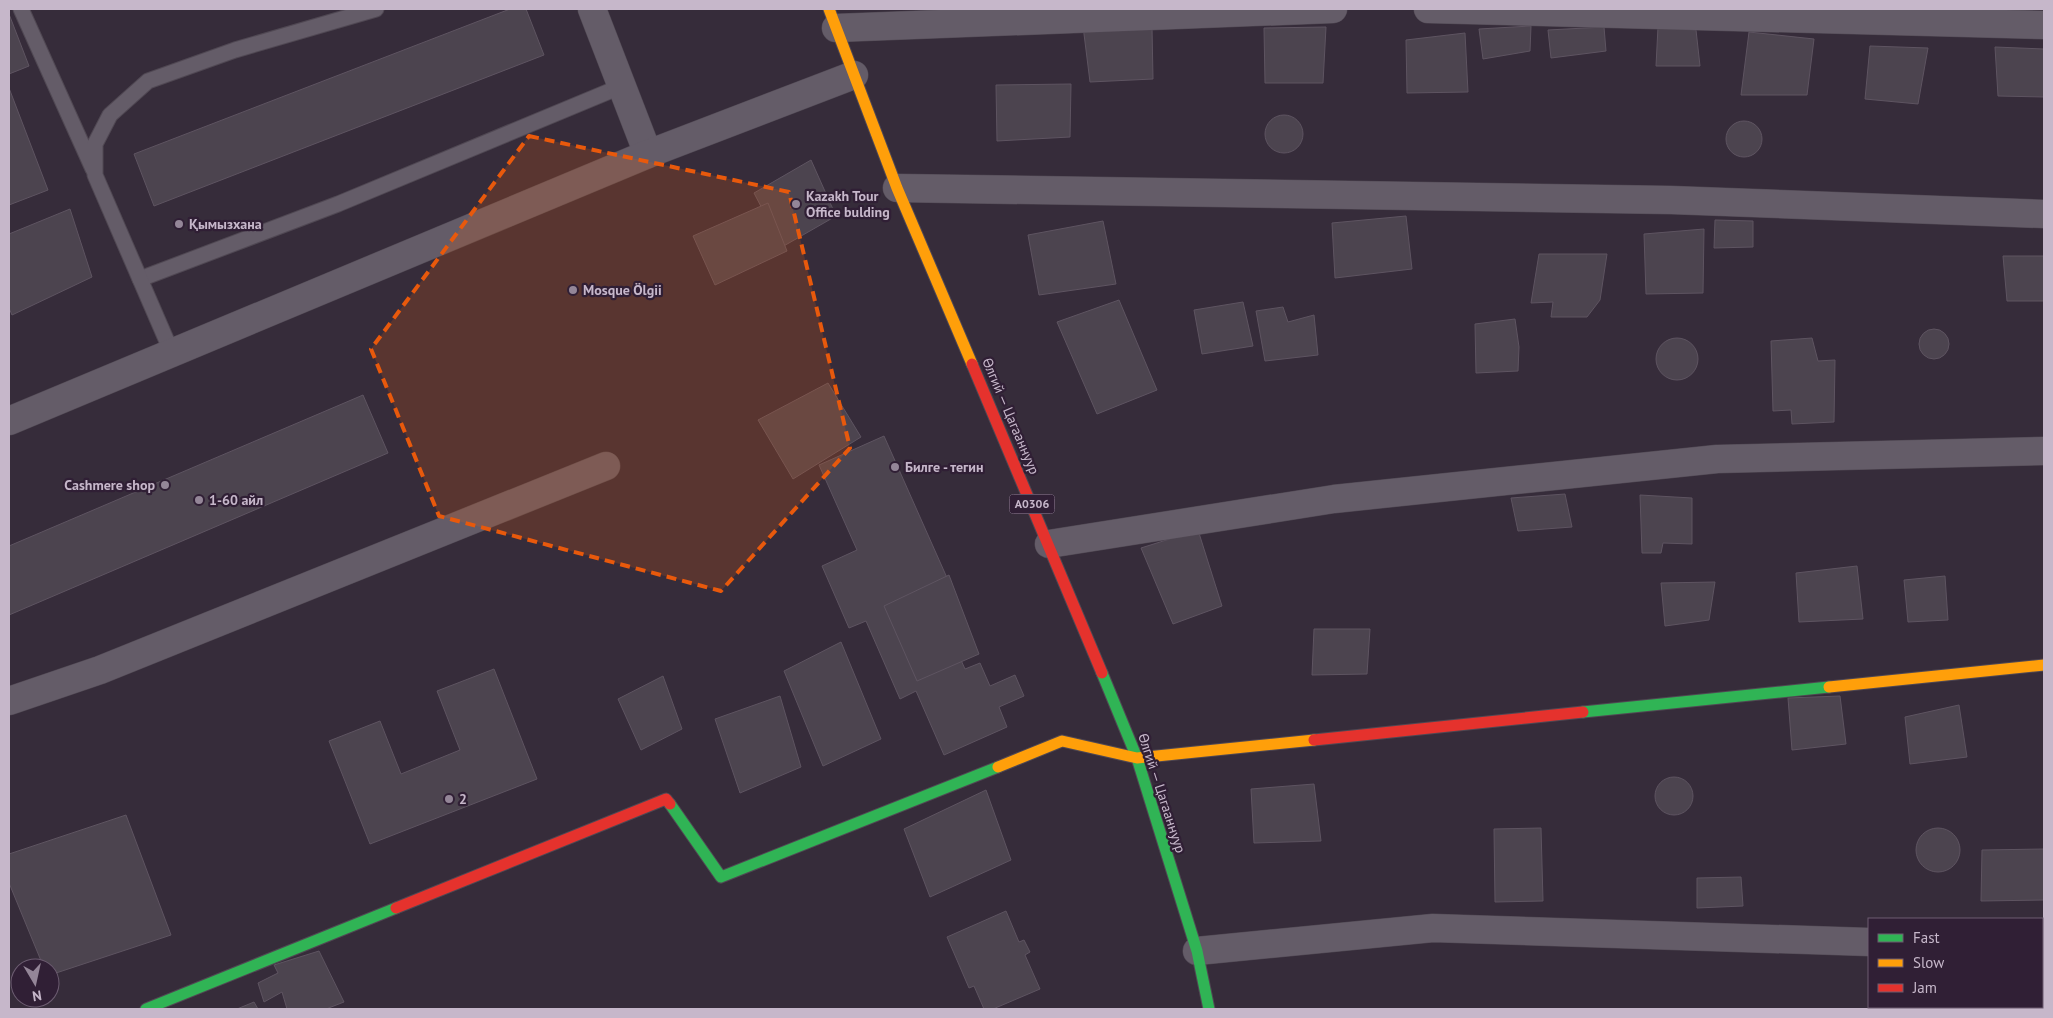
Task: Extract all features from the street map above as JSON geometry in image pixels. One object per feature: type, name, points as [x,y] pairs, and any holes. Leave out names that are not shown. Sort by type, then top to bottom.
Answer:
[{"type":"main road","name":"Өлгий — Цагааннуур","points":[[833,18],[897,188],[1049,544],[1136,758],[1197,951],[1209,1009]]},
{"type":"main road","points":[[146,1009],[666,800],[721,877],[1062,741],[1136,758],[2044,665]]},
{"type":"street","points":[[592,9],[648,154]]},
{"type":"street","points":[[833,18],[1333,9]]},
{"type":"street","points":[[1428,9],[2044,25]]},
{"type":"street","points":[[9,421],[648,154],[854,75]]},
{"type":"street","points":[[897,188],[1661,200],[2044,214]]},
{"type":"street","points":[[1049,544],[1334,499],[1718,459],[2044,451]]},
{"type":"street","points":[[9,701],[100,670],[606,466]]},
{"type":"street","points":[[1197,951],[1433,928],[1868,942]]},
{"type":"lane","points":[[21,9],[172,353]]},
{"type":"lane","points":[[95,175],[95,144],[110,115],[148,81],[235,50],[376,9]]},
{"type":"lane","points":[[140,279],[338,204],[622,86]]},
{"type":"highlighted area","points":[[529,136],[789,192],[850,448],[721,591],[439,516],[371,349]]},
{"type":"building","points":[[510,9],[526,9],[544,55],[154,206],[134,154]]},
{"type":"building","points":[[9,14],[29,66],[9,74]]},
{"type":"building","points":[[1083,26],[1152,28],[1153,79],[1090,82]]},
{"type":"building","points":[[1531,26],[1530,51],[1483,59],[1479,29]]},
{"type":"building","points":[[1326,27],[1323,83],[1265,83],[1264,28]]},
{"type":"building","points":[[1604,27],[1606,51],[1551,58],[1548,30]]},
{"type":"building","points":[[1658,27],[1696,30],[1700,66],[1656,66]]},
{"type":"building","points":[[1749,32],[1814,39],[1807,95],[1741,95]]},
{"type":"building","points":[[1465,33],[1468,92],[1407,93],[1406,40]]},
{"type":"building","points":[[1870,46],[1928,48],[1918,104],[1865,99]]},
{"type":"building","points":[[1995,47],[2044,49],[2044,97],[1998,96]]},
{"type":"building","points":[[1071,84],[1070,137],[997,141],[996,85]]},
{"type":"building","points":[[9,88],[48,190],[9,205]]},
{"type":"building","points":[[1284,115],[1297,121],[1303,134],[1297,147],[1284,153],[1271,147],[1265,134],[1271,121]]},
{"type":"building","points":[[1744,121],[1757,126],[1762,139],[1757,152],[1744,157],[1731,152],[1726,139],[1731,126]]},
{"type":"building","name":"Kazakh Tour Office bulding","points":[[811,160],[836,216],[782,247],[754,193]]},
{"type":"building","points":[[768,203],[787,251],[715,285],[693,236]]},
{"type":"building","points":[[70,209],[92,277],[12,315],[9,308],[9,234]]},
{"type":"building","points":[[1406,216],[1412,269],[1335,278],[1332,223]]},
{"type":"building","points":[[1715,220],[1753,221],[1753,247],[1714,248]]},
{"type":"building","points":[[1103,221],[1116,284],[1039,295],[1028,235]]},
{"type":"building","points":[[1704,229],[1703,293],[1646,294],[1644,234]]},
{"type":"building","points":[[1539,254],[1607,254],[1600,300],[1587,317],[1551,317],[1553,302],[1531,303]]},
{"type":"building","points":[[2003,256],[2044,256],[2044,301],[2007,301]]},
{"type":"building","points":[[1119,300],[1157,390],[1097,414],[1057,322]]},
{"type":"building","points":[[1243,302],[1253,346],[1202,354],[1194,310]]},
{"type":"building","points":[[1283,307],[1288,322],[1314,315],[1318,355],[1265,361],[1256,311]]},
{"type":"building","points":[[1515,319],[1519,347],[1518,371],[1476,373],[1475,324]]},
{"type":"building","points":[[1934,329],[1940,330],[1948,338],[1948,350],[1940,358],[1934,359],[1928,358],[1920,350],[1919,344],[1920,338],[1928,330]]},
{"type":"building","points":[[1677,338],[1692,344],[1698,359],[1692,374],[1677,380],[1662,374],[1656,359],[1662,344]]},
{"type":"building","points":[[1812,338],[1818,361],[1835,360],[1834,422],[1792,424],[1791,410],[1773,411],[1771,341]]},
{"type":"building","points":[[828,383],[861,437],[793,479],[758,420]]},
{"type":"building","name":"1-60 айл","points":[[363,395],[388,453],[9,615],[9,546]]},
{"type":"building","points":[[884,436],[948,580],[929,589],[965,669],[980,663],[990,686],[1015,675],[1024,696],[999,707],[1007,727],[944,755],[916,691],[900,699],[866,621],[849,628],[822,566],[857,550],[819,465]]},
{"type":"building","points":[[1565,494],[1572,527],[1518,531],[1511,498]]},
{"type":"building","points":[[1640,495],[1692,498],[1692,544],[1663,543],[1661,553],[1642,553]]},
{"type":"building","points":[[1198,530],[1222,606],[1173,624],[1141,548]]},
{"type":"building","points":[[1857,566],[1863,619],[1799,622],[1796,573]]},
{"type":"building","points":[[949,575],[979,654],[917,681],[884,606]]},
{"type":"building","points":[[1945,576],[1948,620],[1908,622],[1904,580]]},
{"type":"building","points":[[1715,582],[1709,620],[1665,626],[1661,583]]},
{"type":"building","points":[[1314,629],[1370,629],[1367,674],[1312,675]]},
{"type":"building","points":[[841,642],[881,739],[823,766],[784,671]]},
{"type":"building","points":[[494,669],[537,779],[370,844],[329,741],[380,721],[401,774],[460,750],[437,691]]},
{"type":"building","points":[[663,676],[682,729],[641,750],[618,699]]},
{"type":"building","points":[[780,696],[801,767],[740,793],[715,719]]},
{"type":"building","points":[[1840,696],[1846,744],[1792,750],[1788,698]]},
{"type":"building","points":[[1959,705],[1967,757],[1910,764],[1905,717]]},
{"type":"building","points":[[1674,777],[1688,782],[1693,796],[1688,810],[1674,815],[1660,810],[1655,796],[1660,782]]},
{"type":"building","points":[[1314,784],[1321,841],[1254,843],[1251,789]]},
{"type":"building","points":[[986,790],[1011,860],[930,897],[904,829]]},
{"type":"building","points":[[126,815],[171,935],[60,972],[60,958],[40,958],[9,883],[9,854]]},
{"type":"building","points":[[1541,828],[1543,901],[1495,902],[1494,829]]},
{"type":"building","points":[[1938,828],[1950,832],[1956,838],[1960,850],[1956,862],[1950,868],[1938,872],[1926,868],[1920,862],[1916,850],[1920,838],[1926,832]]},
{"type":"building","points":[[2044,849],[2044,900],[1981,901],[1982,850]]},
{"type":"building","points":[[1741,877],[1743,906],[1697,908],[1697,878]]},
{"type":"building","points":[[1006,911],[1019,942],[1024,940],[1030,952],[1025,955],[1040,989],[993,1009],[984,1009],[974,986],[969,988],[947,937]]},
{"type":"building","points":[[319,951],[344,1002],[326,1009],[287,1009],[282,992],[264,1002],[258,983],[278,973],[274,965]]},
{"type":"building","points":[[254,1002],[258,1009],[237,1009]]},
{"type":"traffic: fast","points":[[1102,673],[1137,758],[1197,951],[1209,1009]]},
{"type":"traffic: fast","points":[[1583,712],[1829,687]]},
{"type":"traffic: fast","points":[[670,804],[721,877],[998,767]]},
{"type":"traffic: fast","points":[[146,1009],[396,908]]},
{"type":"traffic: slow","points":[[829,9],[897,188],[972,364]]},
{"type":"traffic: slow","points":[[1829,687],[2044,665]]},
{"type":"traffic: slow","points":[[998,767],[1062,741],[1137,758],[1314,740]]},
{"type":"traffic: jam","points":[[972,364],[1102,673]]},
{"type":"traffic: jam","points":[[1314,740],[1583,712]]},
{"type":"traffic: jam","points":[[396,908],[666,799],[670,804]]},
{"type":"place","name":"Kazakh Tour Office bulding","points":[[796,204]]},
{"type":"place","name":"Қымызхана","points":[[179,224]]},
{"type":"place","name":"Mosque Ölgii","points":[[573,290]]},
{"type":"place","name":"Билге - тегин","points":[[895,467]]},
{"type":"place","name":"Cashmere shop","points":[[165,485]]},
{"type":"place","name":"1-60 айл","points":[[199,500]]},
{"type":"place","name":"2","points":[[449,799]]}]
